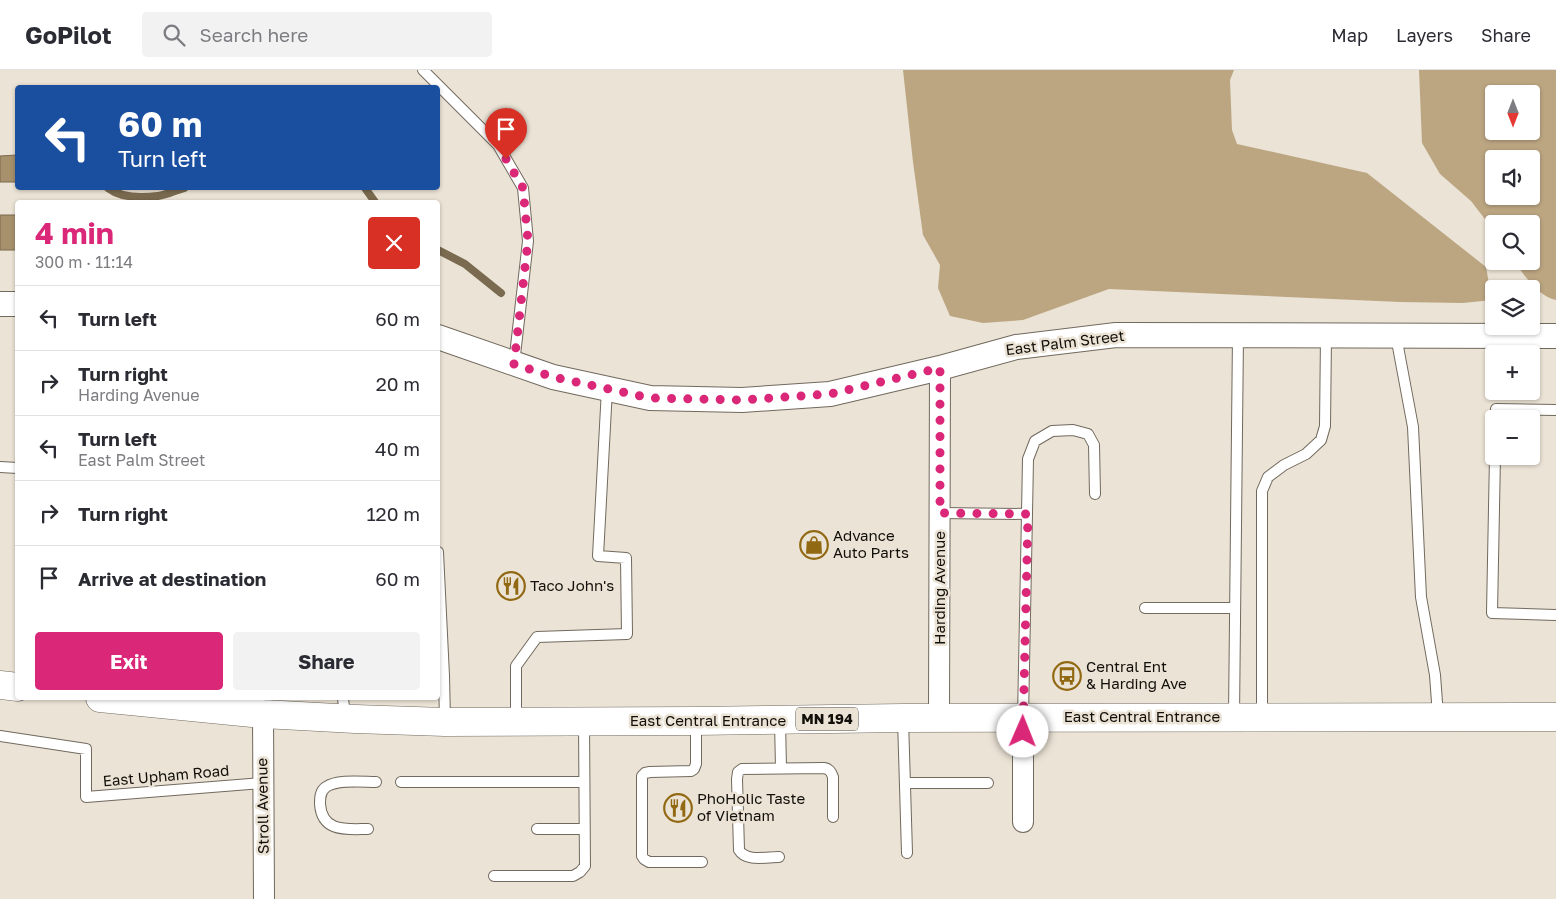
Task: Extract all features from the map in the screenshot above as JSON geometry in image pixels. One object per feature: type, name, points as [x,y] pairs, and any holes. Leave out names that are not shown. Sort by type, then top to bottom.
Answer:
[{"type":"highway","points":[[0,685],[15,687]]},
{"type":"highway","name":"East Central Entrance","points":[[152,700],[227,704],[263,714],[344,708],[445,722],[903,718],[1556,717]]},
{"type":"street","points":[[0,304],[15,304]]},
{"type":"street","name":"East Palm Street","points":[[440,338],[553,377],[650,398],[742,400],[830,394],[940,368],[1016,347],[1116,335],[1556,336]]},
{"type":"street","name":"Harding Avenue","points":[[939,718],[940,368]]},
{"type":"street","name":"Stroll Avenue","points":[[263,714],[264,899]]},
{"type":"street","points":[[1023,718],[1024,822]]},
{"type":"lane","points":[[423,70],[438,85]]},
{"type":"lane","points":[[440,87],[498,145],[523,188],[528,241],[514,364]]},
{"type":"lane","points":[[1234,717],[1238,336]]},
{"type":"lane","points":[[1262,717],[1262,491],[1268,477],[1284,465],[1306,454],[1321,440],[1325,426],[1326,336]]},
{"type":"lane","points":[[1396,336],[1412,427],[1421,598],[1435,675],[1438,717]]},
{"type":"lane","points":[[516,721],[516,666],[537,637],[627,634],[626,558],[598,556],[607,389]]},
{"type":"lane","points":[[1496,410],[1556,410]]},
{"type":"lane","points":[[1023,718],[1028,459],[1035,441],[1052,431],[1073,430],[1088,434],[1094,445],[1095,494]]},
{"type":"lane","points":[[1495,465],[1492,613],[1556,615]]},
{"type":"lane","points":[[0,467],[15,468]]},
{"type":"lane","points":[[940,513],[1028,514]]},
{"type":"lane","points":[[440,593],[445,722]]},
{"type":"lane","points":[[1145,608],[1235,608]]},
{"type":"lane","points":[[903,718],[907,853]]},
{"type":"lane","points":[[780,720],[781,768]]},
{"type":"lane","points":[[696,721],[696,764],[694,769],[691,771],[650,772],[642,776],[642,856],[644,860],[649,862],[702,862]]},
{"type":"lane","points":[[494,876],[573,876],[585,866],[584,722]]},
{"type":"lane","name":"East Upham Road","points":[[0,736],[86,749],[86,797],[262,783]]},
{"type":"lane","points":[[779,857],[747,857],[742,855],[739,850],[737,779],[738,772],[742,769],[829,769],[833,776],[833,817]]},
{"type":"lane","points":[[368,828],[340,829],[329,824],[321,813],[321,793],[326,786],[340,782],[376,782]]},
{"type":"lane","points":[[401,782],[584,782]]},
{"type":"lane","points":[[905,783],[988,783]]},
{"type":"lane","points":[[537,829],[584,829]]},
{"type":"shaded area","points":[[903,70],[1234,70],[1230,80],[1232,130],[1237,144],[1367,173],[1485,266],[1488,280],[1485,280],[1485,301],[1463,303],[1400,302],[1109,289],[1023,320],[983,323],[950,316],[938,288],[940,265],[923,235]]},
{"type":"shaded area","points":[[1419,70],[1556,70],[1556,300],[1540,292],[1540,280],[1528,280],[1520,270],[1540,270],[1540,215],[1485,215],[1485,219],[1471,201],[1440,174],[1422,143]]},
{"type":"shaded area","points":[[15,155],[15,182],[0,182],[0,156]]},
{"type":"shaded area","points":[[0,215],[15,215],[15,250],[0,250]]},
{"type":"waterway","points":[[111,190],[119,194],[145,197],[177,190]]},
{"type":"waterway","points":[[366,190],[374,200]]},
{"type":"waterway","points":[[440,251],[465,264],[501,293]]},
{"type":"place","name":"Advance Auto Parts","points":[[814,545]]},
{"type":"place","name":"Taco John's","points":[[511,586]]},
{"type":"place","name":"Central Ent & Harding Ave","points":[[1067,676]]},
{"type":"place","name":"PhoHolic Taste of Vietnam","points":[[678,808]]},
{"type":"route","points":[[506,159],[523,188],[528,241],[514,364],[553,377],[650,398],[742,400],[830,394],[940,368],[940,513],[1028,514],[1023,732]]}]
